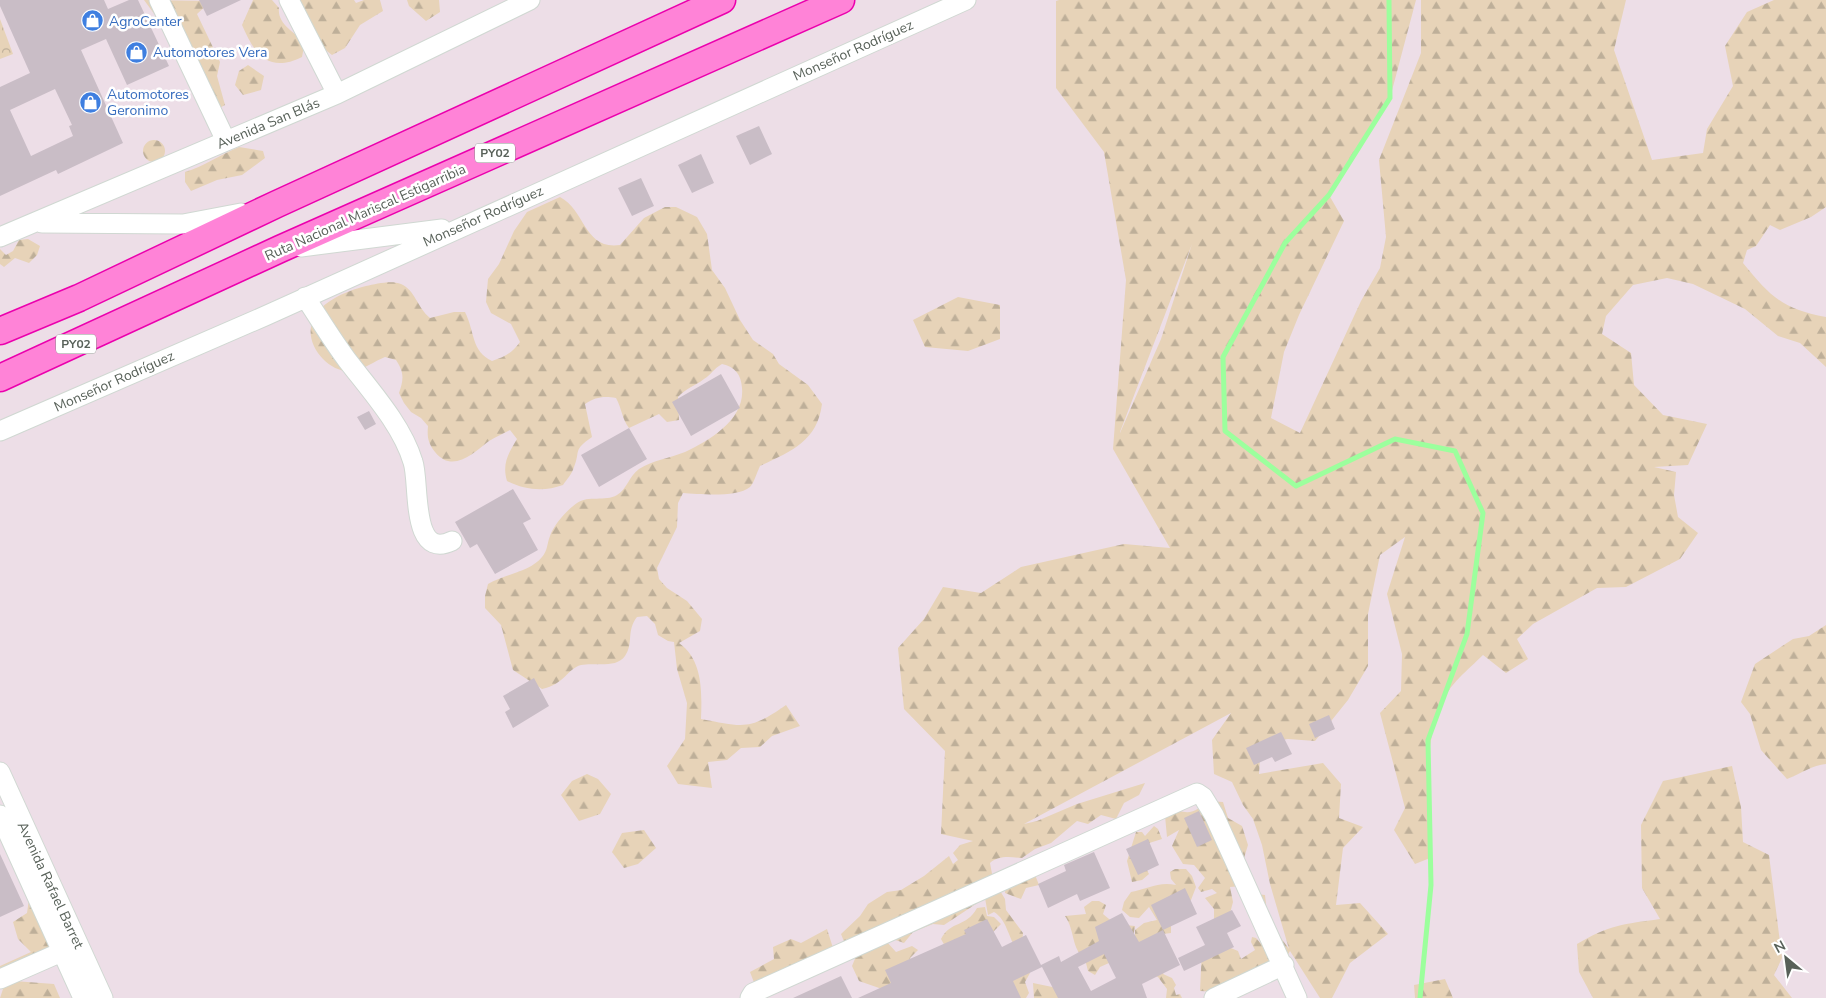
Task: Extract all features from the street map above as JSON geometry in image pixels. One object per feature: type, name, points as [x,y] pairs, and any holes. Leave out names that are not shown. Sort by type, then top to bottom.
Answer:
[{"type":"highway","points":[[0,331],[79,298],[277,204],[722,0]]},
{"type":"highway","name":"Ruta Nacional Mariscal Estigarribia","points":[[0,378],[280,249],[841,0]]},
{"type":"street","points":[[159,0],[226,141]]},
{"type":"street","points":[[289,0],[338,94]]},
{"type":"street","name":"Avenida San Blás","points":[[0,237],[338,94],[530,0]]},
{"type":"street","name":"Monseñor Rodríguez","points":[[0,431],[305,297],[966,0]]},
{"type":"street","points":[[31,223],[183,224],[277,204]]},
{"type":"street","points":[[280,249],[461,226]]},
{"type":"street","points":[[305,297],[347,360],[388,414],[409,451],[415,469],[414,485],[418,512],[426,533],[435,545],[442,546],[452,541]]},
{"type":"street","name":"Avenida Rafael Barret","points":[[0,772],[70,948],[83,998]]},
{"type":"street","points":[[750,998],[753,993],[1197,792],[1203,797],[1214,815],[1284,965],[1297,998]]},
{"type":"street","name":"Avenida Rafael Barret","points":[[0,815],[70,948],[103,998]]},
{"type":"street","points":[[0,979],[70,948]]},
{"type":"street","points":[[1214,998],[1284,965]]},
{"type":"green space","points":[[144,0],[211,1],[197,14],[220,62],[217,76],[225,105],[208,114],[190,77],[170,52],[171,37]]},
{"type":"green space","points":[[253,0],[272,0],[279,8],[283,23],[305,41],[302,57],[290,62],[271,62],[257,52],[242,25]]},
{"type":"green space","points":[[298,0],[354,0],[356,3],[364,0],[380,0],[383,11],[360,25],[345,48],[332,55],[323,48]]},
{"type":"green space","points":[[407,0],[439,0],[440,12],[426,21],[409,6]]},
{"type":"green space","points":[[1416,0],[1390,98],[1329,195],[1344,221],[1299,315],[1284,352],[1271,418],[1300,433],[1361,301],[1380,268],[1386,237],[1379,160],[1421,53],[1421,0],[1626,0],[1614,50],[1652,160],[1703,153],[1707,129],[1733,86],[1725,46],[1747,12],[1774,0],[1826,0],[1826,207],[1811,217],[1780,230],[1770,225],[1756,246],[1747,250],[1743,263],[1761,284],[1778,299],[1798,310],[1826,317],[1826,367],[1800,343],[1778,336],[1745,309],[1693,284],[1667,278],[1633,285],[1606,316],[1602,334],[1631,353],[1634,385],[1663,415],[1707,424],[1688,465],[1654,467],[1676,472],[1674,495],[1678,517],[1698,533],[1680,559],[1626,587],[1597,588],[1533,624],[1517,639],[1528,659],[1506,673],[1483,655],[1454,684],[1444,697],[1441,705],[1435,723],[1428,761],[1430,858],[1415,864],[1394,830],[1405,808],[1380,713],[1401,691],[1402,654],[1387,594],[1405,537],[1380,555],[1368,614],[1368,666],[1348,700],[1315,741],[1288,739],[1261,742],[1259,774],[1323,763],[1341,784],[1339,818],[1363,827],[1343,848],[1336,905],[1360,903],[1388,934],[1350,963],[1332,998],[1320,998],[1290,951],[1284,961],[1268,962],[1218,992],[1200,991],[1202,948],[1226,946],[1238,951],[1241,959],[1255,950],[1251,942],[1252,937],[1256,938],[1264,947],[1249,893],[1265,895],[1269,930],[1281,938],[1289,949],[1270,884],[1262,845],[1253,819],[1243,805],[1232,782],[1214,774],[1212,740],[1231,713],[1024,824],[1037,821],[1077,804],[1145,783],[1139,795],[1124,803],[1116,819],[1101,815],[1088,824],[1077,821],[1051,843],[1035,849],[1022,858],[1001,858],[990,863],[993,879],[1005,899],[1006,910],[1023,933],[1022,945],[1031,955],[1030,973],[1025,982],[1029,993],[1026,998],[1003,998],[1009,990],[1017,950],[1002,919],[994,912],[988,915],[985,898],[944,925],[933,924],[913,932],[904,943],[887,937],[845,944],[841,934],[860,916],[868,904],[887,892],[901,890],[924,876],[949,856],[953,864],[958,860],[953,853],[960,845],[973,841],[941,834],[945,751],[904,709],[898,648],[924,619],[943,587],[981,593],[1021,567],[1124,544],[1170,548],[1113,449],[1126,280],[1104,152],[1056,88],[1056,1]],"holes":[[[1192,244],[1161,339],[1120,433]]]},
{"type":"green space","points":[[0,19],[13,54],[0,59]]},
{"type":"green space","points":[[248,65],[264,76],[261,90],[243,95],[235,85],[239,71]]},
{"type":"green space","points":[[154,140],[162,143],[165,151],[162,159],[154,162],[146,159],[143,151],[146,143]]},
{"type":"green space","points":[[239,147],[263,151],[265,158],[242,175],[217,180],[191,191],[185,182],[185,172]]},
{"type":"green space","points":[[560,197],[569,203],[592,236],[599,242],[608,245],[620,245],[644,218],[665,207],[676,207],[697,217],[707,234],[712,270],[725,288],[740,320],[753,340],[773,354],[779,364],[808,385],[822,404],[815,428],[801,444],[760,466],[750,487],[736,493],[727,494],[683,493],[678,503],[677,527],[657,568],[659,579],[667,588],[687,601],[702,619],[700,631],[679,643],[693,658],[697,667],[701,688],[701,719],[727,724],[746,725],[763,719],[786,705],[800,726],[772,736],[760,747],[741,748],[727,760],[708,762],[712,788],[678,784],[667,766],[685,739],[687,703],[677,669],[674,642],[658,635],[655,624],[647,616],[637,617],[634,622],[628,651],[621,660],[611,664],[581,665],[556,684],[542,689],[513,670],[501,625],[485,608],[485,596],[488,584],[531,566],[542,557],[554,527],[565,513],[577,503],[586,499],[607,498],[617,495],[639,469],[656,461],[685,452],[715,435],[732,419],[738,409],[742,388],[739,375],[730,367],[722,364],[707,377],[687,389],[678,397],[679,420],[667,422],[659,414],[629,428],[616,398],[596,398],[585,404],[592,437],[579,448],[571,474],[563,485],[549,489],[535,489],[507,481],[505,469],[507,459],[517,439],[510,430],[463,459],[449,461],[442,458],[429,443],[428,426],[421,418],[411,412],[399,393],[402,376],[401,368],[396,360],[385,357],[358,370],[346,371],[330,365],[317,352],[313,344],[311,327],[314,319],[318,311],[332,299],[358,288],[393,282],[401,284],[410,290],[430,318],[454,312],[465,312],[474,340],[485,357],[492,361],[508,354],[520,342],[511,324],[491,313],[486,302],[488,279],[499,264],[514,231],[527,212]]},
{"type":"green space","points":[[28,239],[40,246],[37,255],[29,263],[15,258],[4,267],[0,264],[0,249],[6,255],[13,251],[19,240]]},
{"type":"green space","points":[[958,297],[1000,305],[1000,339],[968,351],[925,347],[913,320]]},
{"type":"green space","points":[[1826,625],[1826,764],[1811,768],[1787,779],[1761,750],[1750,714],[1741,702],[1755,664],[1793,639],[1809,636]]},
{"type":"green space","points":[[1732,766],[1741,807],[1743,842],[1769,855],[1782,958],[1774,975],[1792,998],[1593,998],[1579,972],[1577,944],[1617,926],[1660,919],[1642,888],[1641,825],[1663,781]]},
{"type":"green space","points":[[587,774],[598,779],[611,794],[600,814],[579,821],[561,795],[572,781]]},
{"type":"green space","points":[[1209,801],[1223,802],[1228,818],[1242,826],[1248,845],[1244,858],[1246,872],[1242,886],[1230,887],[1233,902],[1229,917],[1214,923],[1214,909],[1205,898],[1217,893],[1212,889],[1201,892],[1198,888],[1205,878],[1194,865],[1183,864],[1172,846],[1179,830],[1167,837],[1165,816],[1178,810],[1183,812],[1194,811]]},
{"type":"green space","points":[[1154,826],[1158,829],[1162,839],[1146,844],[1142,860],[1149,874],[1142,880],[1132,882],[1127,861],[1136,832],[1142,832],[1145,836]]},
{"type":"green space","points":[[644,830],[656,848],[638,864],[624,868],[612,852],[622,833]]},
{"type":"green space","points":[[1032,867],[1039,885],[1026,888],[1021,899],[1005,893],[1006,882]]},
{"type":"green space","points":[[1175,869],[1186,869],[1192,876],[1196,887],[1191,900],[1171,921],[1171,933],[1163,934],[1141,945],[1135,938],[1135,930],[1144,923],[1157,920],[1149,907],[1139,918],[1130,917],[1122,910],[1124,902],[1131,892],[1159,885],[1176,885],[1171,879],[1170,872]]},
{"type":"green space","points":[[30,892],[55,958],[0,984],[0,966],[31,952],[18,939],[13,922],[27,913]]},
{"type":"green space","points":[[1092,901],[1099,901],[1106,905],[1103,914],[1115,924],[1135,926],[1133,938],[1167,966],[1163,974],[1172,978],[1176,985],[1174,988],[1176,995],[1180,994],[1182,998],[1166,998],[1167,989],[1158,977],[1118,959],[1100,967],[1095,975],[1088,971],[1085,959],[1077,950],[1065,916],[1086,914],[1084,907]]},
{"type":"green space","points":[[985,907],[987,916],[994,917],[1001,924],[989,936],[946,948],[941,939],[945,933],[968,919],[977,908]]},
{"type":"green space","points":[[827,929],[833,948],[755,985],[750,972],[774,959],[773,947],[791,939],[801,943]]},
{"type":"green space","points":[[886,941],[896,952],[912,946],[918,950],[910,958],[914,968],[903,987],[882,989],[859,981],[852,966],[859,949]]},
{"type":"green space","points":[[1445,979],[1453,998],[1415,998],[1414,985]]},
{"type":"green space","points":[[14,981],[54,984],[60,998],[0,998],[5,983]]},
{"type":"green space","points":[[1033,983],[1062,989],[1061,998],[1034,998]]},
{"type":"building","points":[[0,0],[104,0],[108,9],[129,0],[138,0],[169,66],[127,85],[106,39],[81,50],[123,143],[58,174],[56,170],[0,196],[0,87],[30,73],[0,6]],"holes":[[[55,89],[72,125],[69,126],[73,136],[31,156],[10,110]]]},
{"type":"building","points":[[199,0],[241,0],[207,16]]},
{"type":"building","points":[[759,126],[772,154],[750,165],[736,136]]},
{"type":"building","points":[[701,154],[714,183],[692,193],[678,165]]},
{"type":"building","points":[[641,178],[654,206],[632,216],[618,188]]},
{"type":"building","points":[[721,374],[740,408],[691,436],[672,402]]},
{"type":"building","points":[[369,411],[376,424],[365,430],[357,417]]},
{"type":"building","points":[[629,428],[647,459],[599,487],[581,455]]},
{"type":"building","points":[[513,489],[531,519],[523,523],[538,550],[495,574],[477,544],[470,548],[455,522]]},
{"type":"building","points":[[534,678],[549,706],[513,728],[505,712],[510,709],[503,696]]},
{"type":"building","points":[[1329,715],[1335,729],[1315,738],[1309,724]]},
{"type":"building","points":[[1281,732],[1292,754],[1275,762],[1272,757],[1254,765],[1246,748]]},
{"type":"building","points":[[1199,811],[1212,840],[1197,847],[1184,818]]},
{"type":"building","points":[[1148,839],[1159,865],[1138,875],[1126,849]]},
{"type":"building","points":[[1094,852],[1110,888],[1080,901],[1077,894],[1048,908],[1038,884],[1066,871],[1064,865]]},
{"type":"building","points":[[0,854],[24,906],[0,917]]},
{"type":"building","points":[[1185,888],[1197,914],[1163,930],[1151,905]]},
{"type":"building","points":[[1232,910],[1241,926],[1227,933],[1234,947],[1184,971],[1178,958],[1205,945],[1196,927]]},
{"type":"building","points":[[1122,913],[1139,942],[1163,930],[1180,965],[1142,984],[1147,998],[1058,998],[1042,967],[1013,981],[1021,998],[858,998],[891,983],[885,970],[966,934],[964,930],[987,919],[1002,947],[1026,935],[1041,965],[1059,956],[1061,962],[1099,941],[1095,927]],"holes":[[[1104,954],[1116,978],[1091,991],[1078,967]]]},
{"type":"building","points":[[841,976],[852,998],[793,998]]},
{"type":"waterway","points":[[1389,0],[1390,98],[1329,195],[1285,243],[1223,357],[1225,431],[1296,486],[1395,439],[1455,451],[1483,513],[1467,634],[1428,740],[1431,885],[1420,998]]},
{"type":"place","name":"AgroCenter","points":[[93,21]]},
{"type":"place","name":"Automotores Vera","points":[[137,52]]},
{"type":"place","name":"Automotores Geronimo","points":[[91,102]]}]
